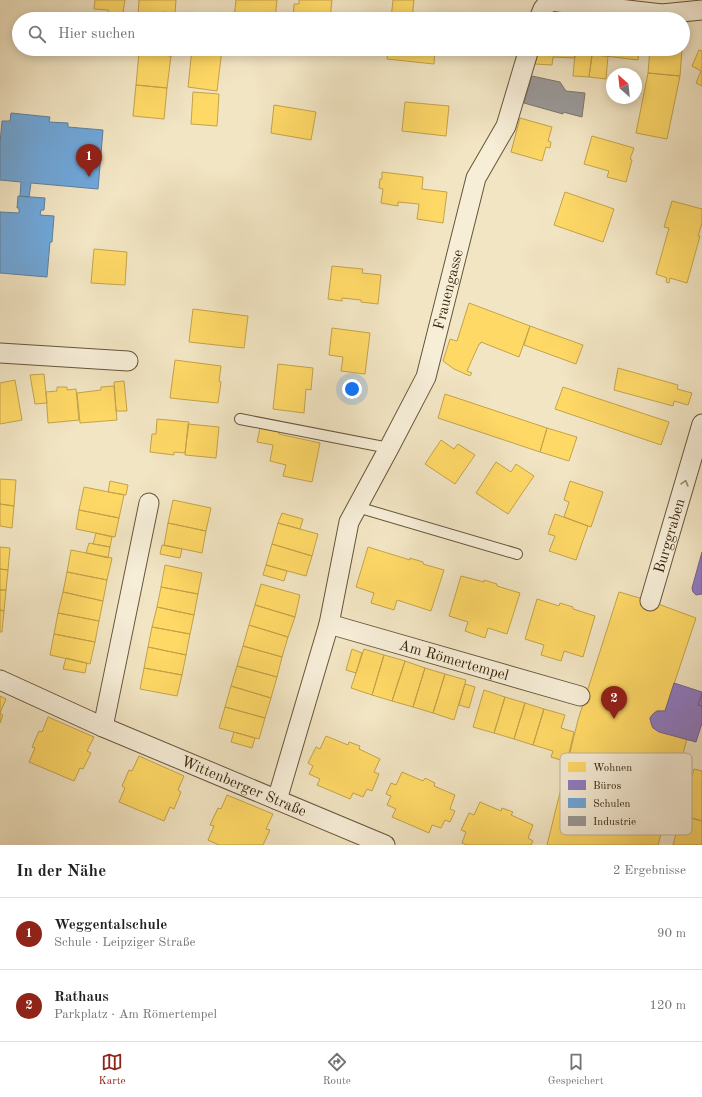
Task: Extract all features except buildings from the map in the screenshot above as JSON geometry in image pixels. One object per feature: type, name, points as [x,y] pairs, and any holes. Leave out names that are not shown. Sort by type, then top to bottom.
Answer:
[{"type":"street","points":[[542,12],[550,0],[646,12]]},
{"type":"street","points":[[682,12],[702,10]]},
{"type":"street","name":"Frauengasse","points":[[353,515],[426,377],[476,178],[506,126],[527,56]]},
{"type":"street","points":[[0,353],[128,361]]},
{"type":"street","name":"Burggraben","points":[[650,601],[702,424]]},
{"type":"street","points":[[103,727],[149,503]]},
{"type":"street","points":[[277,800],[329,624],[353,515]]},
{"type":"street","name":"Am Römertempel","points":[[329,624],[580,696]]},
{"type":"street","name":"Wittenberger Straße","points":[[0,680],[103,727],[385,845]]},
{"type":"lane","points":[[240,419],[389,448]]},
{"type":"lane","points":[[353,515],[517,554]]},
{"type":"place","name":"Weggentalschule","points":[[89,177]]},
{"type":"place","name":"Rathaus","points":[[614,719]]}]
